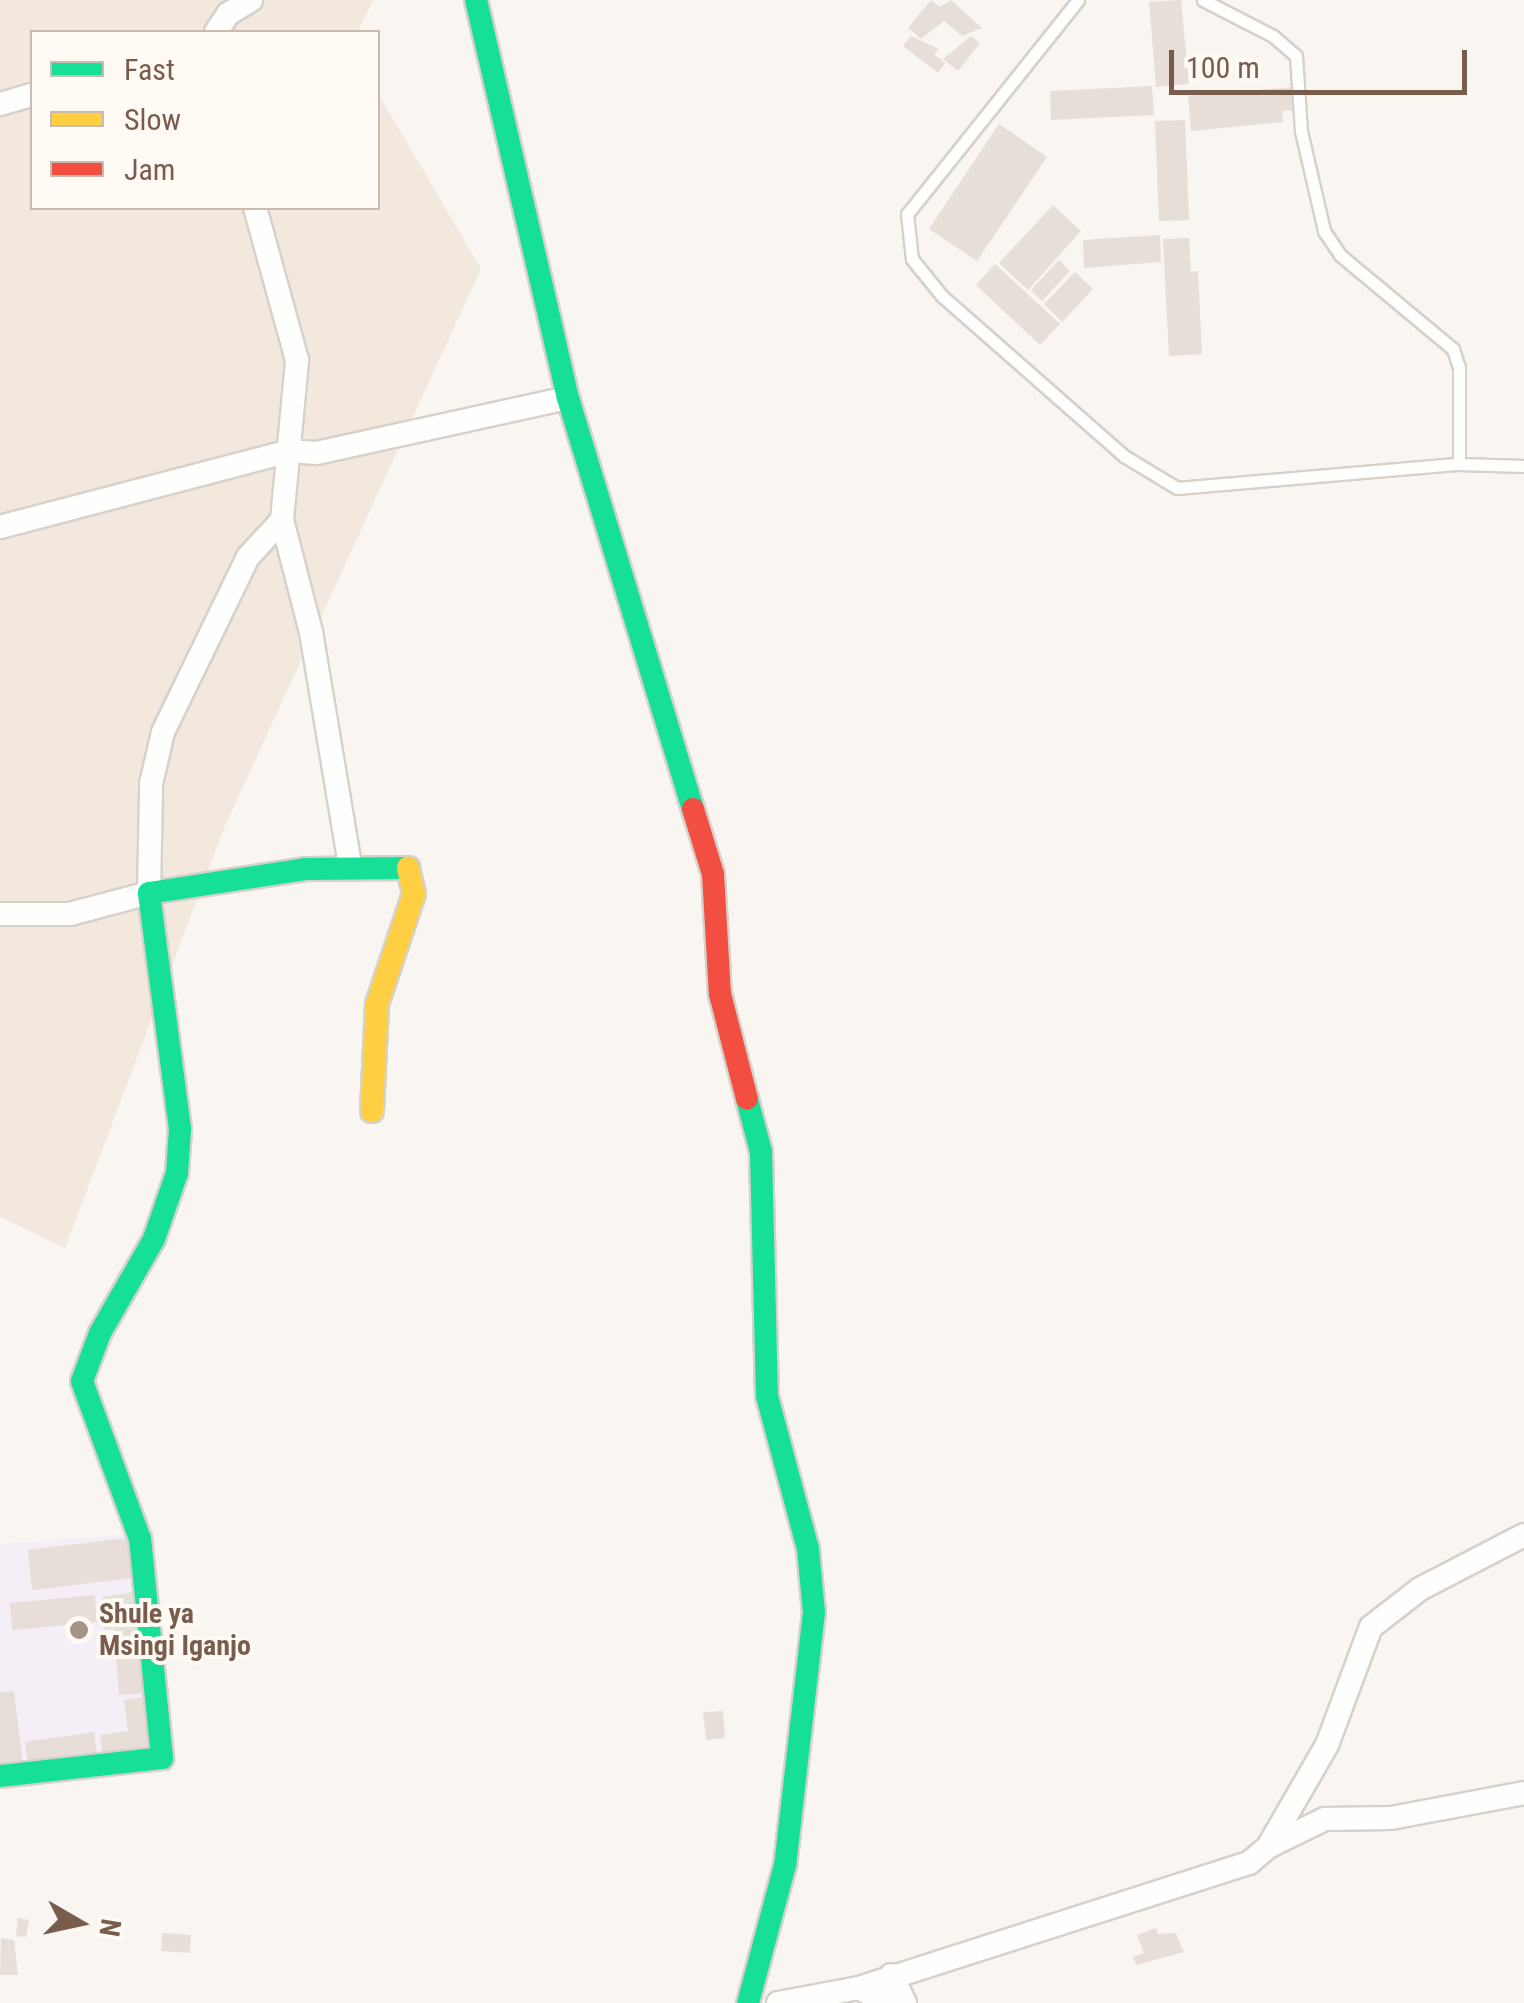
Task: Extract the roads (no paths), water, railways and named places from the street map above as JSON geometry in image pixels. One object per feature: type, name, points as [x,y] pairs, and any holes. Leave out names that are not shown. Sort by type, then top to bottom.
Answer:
[{"type":"street","points":[[221,22],[251,0]]},
{"type":"street","points":[[476,0],[568,398],[717,892],[720,994],[762,1152],[766,1396],[813,1574],[814,1628],[785,1865],[748,2003]]},
{"type":"street","points":[[0,104],[30,96]]},
{"type":"street","points":[[257,210],[297,360],[282,520],[310,632],[350,865]]},
{"type":"street","points":[[0,528],[288,451],[316,453],[568,398]]},
{"type":"street","points":[[0,1776],[162,1758],[140,1539],[126,1515],[82,1381],[100,1333],[154,1239],[177,1173],[180,1129],[149,893],[151,784],[163,732],[248,557],[282,520]]},
{"type":"street","points":[[0,914],[81,912],[149,893],[350,865],[408,868],[416,882],[376,1004],[372,1111]]},
{"type":"street","points":[[1268,1848],[1327,1744],[1371,1628],[1420,1589],[1524,1536]]},
{"type":"street","points":[[778,2003],[859,1988],[1192,1884],[1249,1863],[1268,1848],[1325,1819],[1390,1818],[1524,1793]]},
{"type":"street","points":[[891,1975],[906,2003]]},
{"type":"street","points":[[859,1988],[886,2003]]},
{"type":"lane","points":[[1078,0],[911,206],[905,236],[921,272],[1124,456],[1177,488],[1459,464],[1524,466]]},
{"type":"lane","points":[[1203,0],[1273,36],[1296,56],[1301,132],[1324,231],[1340,255],[1453,350],[1459,368],[1459,464]]},
{"type":"place","name":"Shule ya Msingi Iganjo","points":[[79,1630]]}]
